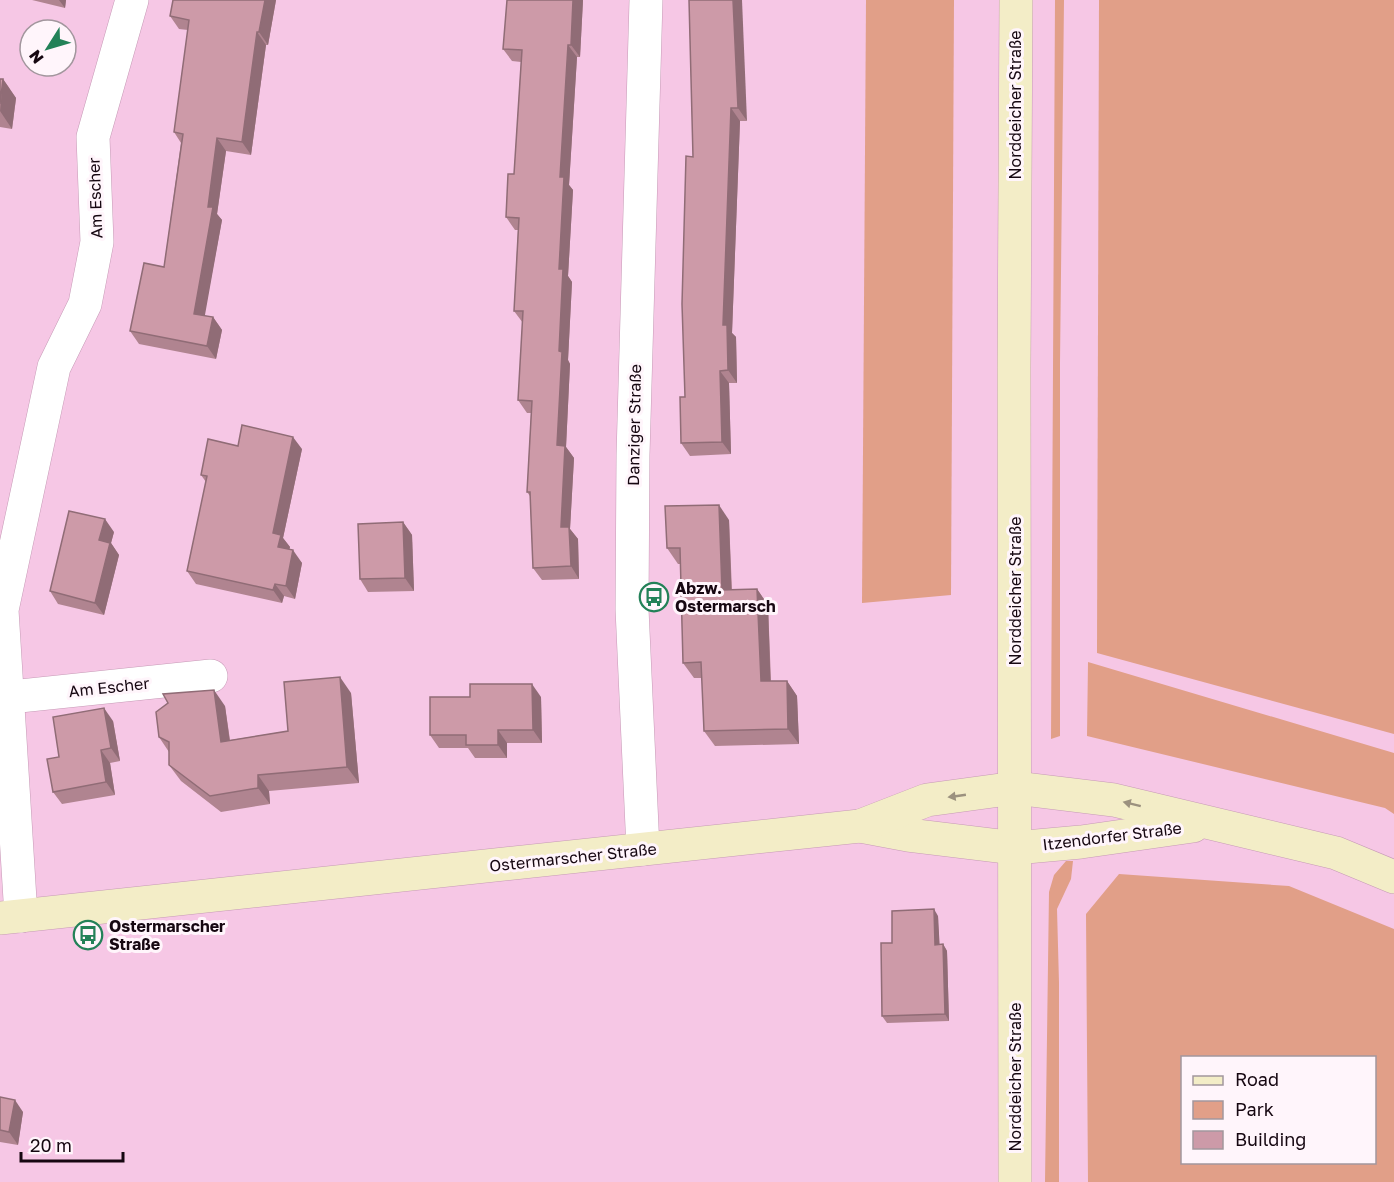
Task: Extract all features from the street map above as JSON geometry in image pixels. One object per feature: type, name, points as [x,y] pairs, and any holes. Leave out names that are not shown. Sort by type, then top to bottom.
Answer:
[{"type":"main road","name":"Norddeicher Straße","points":[[1015,1182],[1016,0]]},
{"type":"main road","name":"Ostermarscher Straße","points":[[11,917],[860,826],[927,800],[1015,788]]},
{"type":"main road","name":"Itzendorfer Straße","points":[[1015,788],[1114,800],[1336,854],[1394,876]]},
{"type":"main road","name":"Itzendorfer Straße","points":[[1015,848],[1081,842],[1209,824]]},
{"type":"main road","name":"Ostermarscher Straße","points":[[860,826],[908,835],[1015,848]]},
{"type":"street","name":"Am Escher","points":[[11,917],[2,610],[13,495],[54,367],[85,304],[97,242],[93,137],[132,0]]},
{"type":"street","name":"Danziger Straße","points":[[642,849],[632,597],[633,455],[646,0]]},
{"type":"street","name":"Am Escher","points":[[3,697],[212,676]]},
{"type":"green space","points":[[866,0],[954,0],[951,595],[862,603]]},
{"type":"green space","points":[[1055,0],[1064,0],[1060,364],[1060,736],[1051,739]]},
{"type":"green space","points":[[1099,0],[1394,0],[1394,734],[1097,653]]},
{"type":"green space","points":[[1088,662],[1394,753],[1394,814],[1385,808],[1087,736]]},
{"type":"green space","points":[[1066,861],[1073,861],[1071,879],[1057,909],[1059,1182],[1045,1182],[1049,892],[1054,875]]},
{"type":"green space","points":[[1119,874],[1289,886],[1394,929],[1394,1182],[1088,1182],[1086,914]]},
{"type":"building","points":[[173,0],[265,0],[259,32],[257,32],[242,142],[217,138],[208,207],[213,207],[194,314],[213,317],[207,346],[130,331],[144,263],[164,267],[183,134],[174,132],[189,20],[170,16]]},
{"type":"building","points":[[507,0],[573,0],[560,177],[564,177],[559,269],[563,269],[559,351],[562,352],[557,445],[565,446],[561,527],[569,527],[571,566],[533,568],[530,492],[527,492],[532,401],[518,400],[523,311],[514,311],[519,218],[506,217],[508,174],[514,174],[522,50],[503,49]]},
{"type":"building","points":[[689,0],[733,0],[738,108],[731,108],[723,325],[727,325],[728,370],[720,371],[722,442],[681,443],[680,397],[685,397],[682,304],[686,156],[693,157]]},
{"type":"building","points":[[0,79],[3,79],[0,104]]},
{"type":"building","points":[[242,425],[293,437],[273,533],[281,535],[278,547],[293,550],[286,586],[275,584],[273,590],[187,571],[207,476],[201,475],[208,439],[238,446]]},
{"type":"building","points":[[719,505],[722,590],[757,589],[761,681],[787,681],[788,729],[704,731],[701,662],[683,663],[680,548],[667,548],[665,506]]},
{"type":"building","points":[[69,511],[105,519],[99,540],[110,543],[95,603],[50,591]]},
{"type":"building","points":[[403,522],[405,578],[360,579],[358,524]]},
{"type":"building","points":[[340,677],[347,767],[258,775],[258,788],[210,796],[169,765],[169,742],[159,737],[156,712],[168,703],[163,694],[214,690],[221,742],[288,731],[284,682]]},
{"type":"building","points":[[470,684],[532,684],[533,730],[498,730],[498,745],[466,745],[466,735],[430,735],[430,697],[470,697]]},
{"type":"building","points":[[104,708],[111,748],[101,750],[106,782],[53,792],[47,759],[59,757],[53,717]]},
{"type":"building","points":[[934,909],[935,945],[943,944],[945,1014],[882,1016],[881,943],[892,943],[892,911]]},
{"type":"building","points":[[0,1097],[15,1100],[9,1132],[0,1130]]},
{"type":"place","name":"Abzw. Ostermarsch","points":[[654,597]]},
{"type":"place","name":"Ostermarscher Straße","points":[[88,935]]}]
